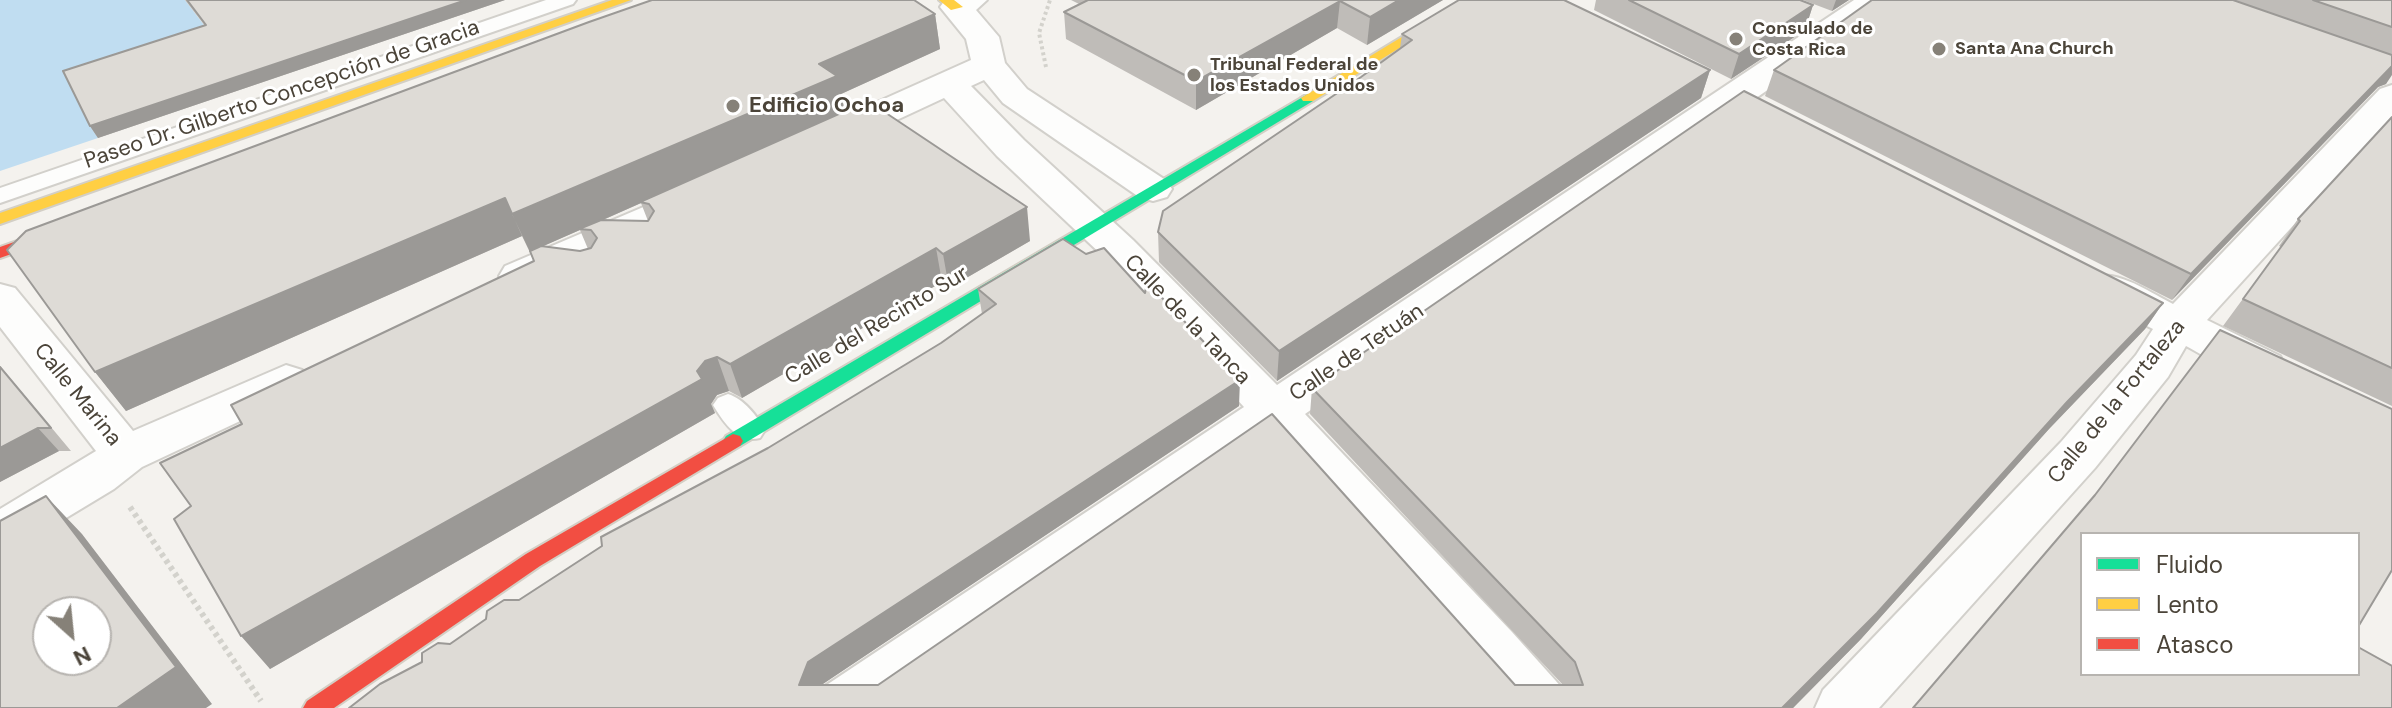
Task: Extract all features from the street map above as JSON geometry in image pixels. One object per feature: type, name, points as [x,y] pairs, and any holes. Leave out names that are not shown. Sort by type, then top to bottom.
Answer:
[{"type":"street","name":"Paseo Dr. Gilberto Concepción de Gracia","points":[[0,219],[381,93],[625,0]]},
{"type":"street","name":"Calle del Recinto Sur","points":[[315,708],[533,560],[1472,0]]},
{"type":"street","name":"Calle de Tetuán","points":[[839,708],[1273,409],[1483,270],[1717,89],[1821,22],[1875,0]]},
{"type":"street","points":[[957,2],[982,37],[989,65],[1015,96],[1153,189]]},
{"type":"street","points":[[794,153],[989,65]]},
{"type":"street","name":"Calle de la Fortaleza","points":[[1843,708],[2078,455],[2152,366],[2178,325],[2387,79]]},
{"type":"street","name":"Calle de la Tanca","points":[[950,83],[977,118],[1094,224],[1273,409],[1474,626],[1544,708]]},
{"type":"street","points":[[1717,89],[1771,117]]},
{"type":"street","points":[[482,293],[539,267],[594,257],[737,178]]},
{"type":"street","points":[[0,253],[88,221]]},
{"type":"street","points":[[2071,271],[2306,388]]},
{"type":"street","name":"Calle Marina","points":[[0,298],[125,454]]},
{"type":"street","points":[[0,533],[97,476],[125,454],[325,364]]},
{"type":"lane","points":[[0,196],[566,0]]},
{"type":"lane","points":[[594,257],[651,246]]},
{"type":"lane","points":[[728,405],[750,430]]},
{"type":"path","points":[[1046,70],[1037,34],[1041,14],[1050,0]]},
{"type":"path","points":[[128,505],[266,708]]},
{"type":"water","points":[[0,0],[185,0],[207,29],[71,83],[98,138],[0,171]]},
{"type":"building","points":[[187,0],[466,0],[90,126],[63,71],[206,25]]},
{"type":"building","points":[[652,0],[914,0],[935,14],[819,64],[837,76],[512,214],[505,198],[95,372],[7,250],[26,231]]},
{"type":"building","name":"Tribunal Federal de los Estados Unidos","points":[[1088,0],[1399,0],[1370,17],[1340,1],[1196,81],[1064,12]]},
{"type":"building","points":[[1459,0],[1564,0],[1710,70],[1279,351],[1158,232],[1163,211],[1361,77],[1412,40],[1402,34]]},
{"type":"building","points":[[1629,0],[1800,0],[1813,5],[1739,54]]},
{"type":"building","points":[[1872,0],[2233,0],[2392,55],[2392,66],[2191,274],[1774,70]]},
{"type":"building","points":[[2313,0],[2392,0],[2392,27]]},
{"type":"building","points":[[1744,91],[2163,303],[2067,402],[1877,613],[1782,708],[349,708],[380,684],[422,662],[422,653],[438,643],[450,644],[486,619],[487,611],[504,600],[519,600],[602,546],[601,537],[768,448],[941,343],[996,304],[978,289],[1063,239],[1086,254],[1104,248],[1145,293],[1147,282],[1240,380],[808,662],[799,685],[878,685],[1272,414],[1515,685],[1583,685],[1575,662],[1312,388]]},
{"type":"building","points":[[868,101],[1027,207],[943,254],[936,248],[730,364],[717,357],[705,361],[697,371],[702,379],[241,636],[174,519],[191,506],[160,463],[242,424],[231,405],[534,261],[530,251],[541,246],[580,251],[591,248],[597,238],[591,230],[579,229],[601,220],[648,221],[654,211],[649,204],[640,202]]},
{"type":"building","points":[[2392,117],[2392,368],[2243,299],[2300,221],[2298,219]]},
{"type":"building","points":[[2220,330],[2392,409],[2392,570],[2360,624],[2360,532],[2080,532],[2080,676],[2360,676],[2360,648],[2392,666],[2392,708],[1913,708],[2095,495]]},
{"type":"building","points":[[0,367],[51,428],[38,428],[0,448]]},
{"type":"building","points":[[46,496],[176,667],[117,708],[0,708],[0,521]]},
{"type":"traffic: fast","points":[[733,441],[1308,98]]},
{"type":"traffic: slow","points":[[0,219],[625,0]]},
{"type":"traffic: slow","points":[[945,0],[956,7]]},
{"type":"traffic: slow","points":[[1308,98],[1472,0]]},
{"type":"traffic: jam","points":[[0,253],[65,229]]},
{"type":"traffic: jam","points":[[315,708],[533,560],[733,441]]},
{"type":"place","name":"Consulado de Costa Rica","points":[[1736,39]]},
{"type":"place","name":"Santa Ana Church","points":[[1939,49]]},
{"type":"place","name":"Tribunal Federal de los Estados Unidos","points":[[1194,75]]},
{"type":"place","name":"Edificio Ochoa","points":[[733,106]]}]
